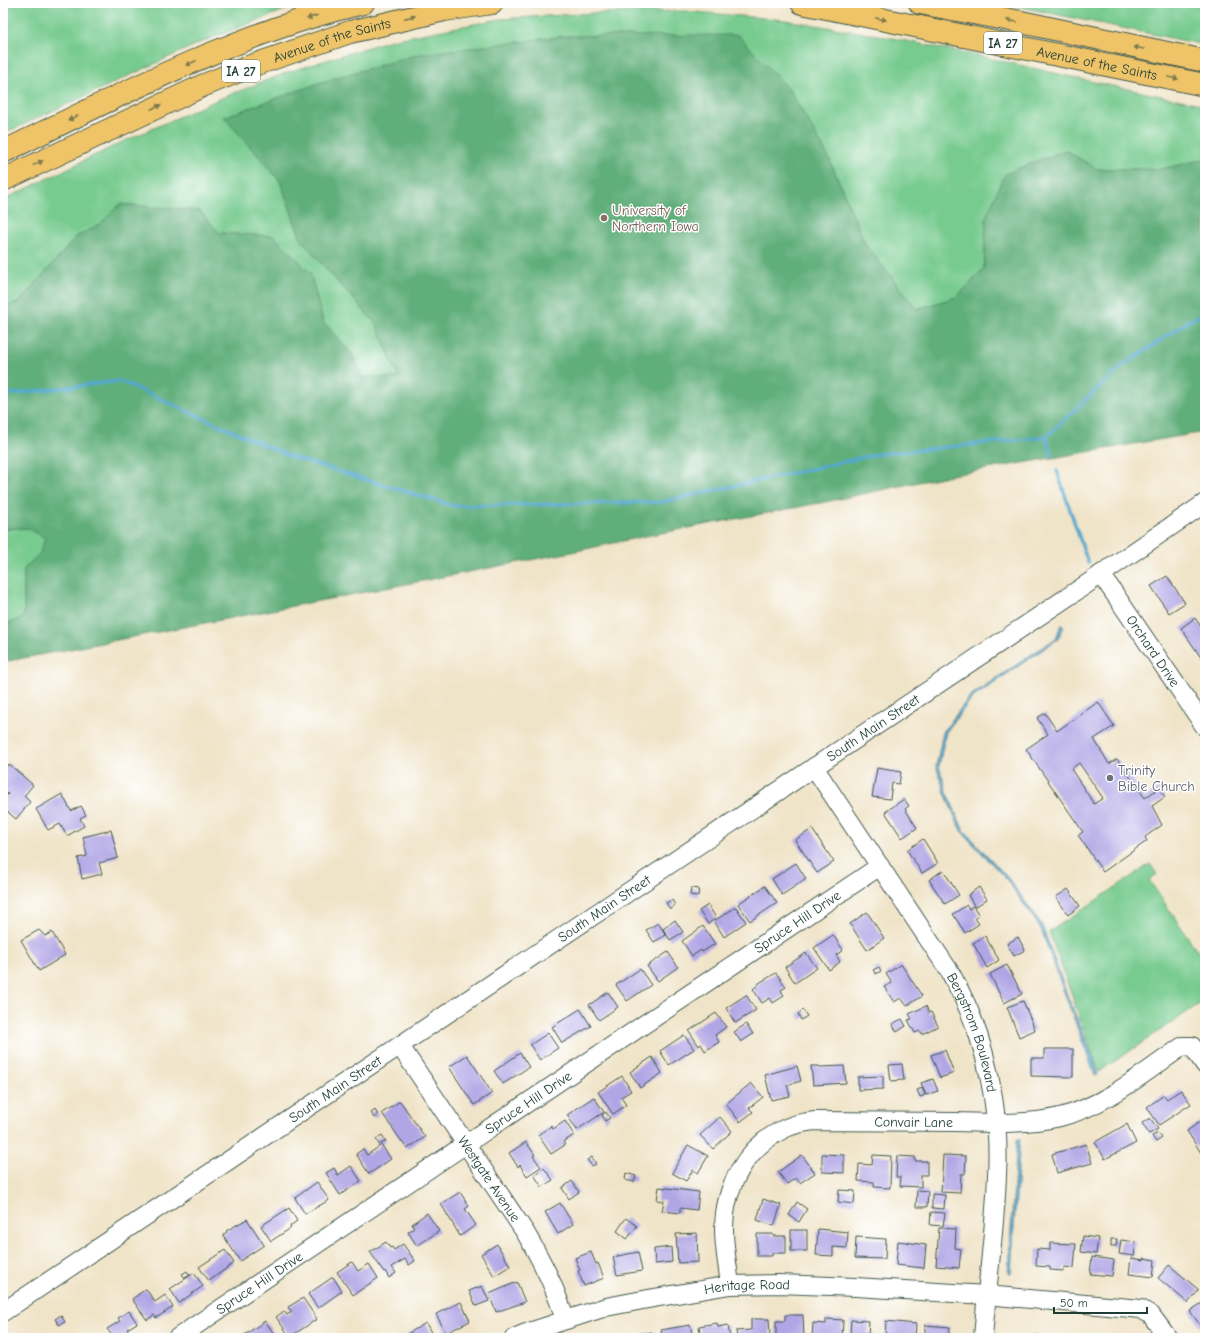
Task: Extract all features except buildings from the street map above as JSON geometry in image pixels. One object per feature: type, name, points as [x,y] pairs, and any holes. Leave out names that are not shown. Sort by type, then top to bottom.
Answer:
[{"type":"highway","name":"Avenue of the Saints","points":[[3,152],[125,93],[241,41],[288,24],[363,3]]},
{"type":"highway","name":"Avenue of the Saints","points":[[3,180],[202,86],[251,66],[350,32],[444,10],[492,3]]},
{"type":"highway","name":"Avenue of the Saints","points":[[802,3],[1205,85]]},
{"type":"highway","name":"Avenue of the Saints","points":[[920,3],[1021,22],[1205,61]]},
{"type":"street","name":"South Main Street","points":[[3,1312],[814,768],[1205,503]]},
{"type":"street","name":"Orchard Drive","points":[[1101,574],[1205,727]]},
{"type":"street","name":"Bergstrom Boulevard","points":[[814,768],[950,972],[973,1019],[988,1071],[996,1123],[998,1175],[983,1338]]},
{"type":"street","name":"Spruce Hill Drive","points":[[176,1338],[880,866]]},
{"type":"street","name":"Westgate Avenue","points":[[400,1046],[525,1232],[540,1258],[557,1295],[565,1320]]},
{"type":"street","name":"Convair Lane","points":[[730,1286],[724,1231],[726,1207],[738,1172],[748,1156],[774,1134],[802,1123],[815,1121],[996,1123],[1035,1121],[1060,1117],[1099,1102],[1183,1046],[1192,1046],[1202,1061]]},
{"type":"street","name":"Heritage Road","points":[[514,1338],[565,1320],[613,1306],[730,1286],[779,1284],[986,1295],[1141,1309],[1151,1315],[1168,1338]]},
{"type":"green space","points":[[3,3],[303,3],[204,41],[3,134]]},
{"type":"green space","points":[[1001,3],[1205,3],[1205,45]]},
{"type":"green space","points":[[685,11],[785,20],[882,36],[1205,105],[1205,159],[1162,169],[1096,169],[1065,150],[986,217],[984,269],[957,297],[917,309],[865,244],[828,156],[420,54],[325,81],[225,117],[280,181],[301,239],[377,325],[399,378],[362,377],[351,353],[323,322],[310,272],[274,237],[219,233],[200,211],[120,204],[100,224],[76,238],[19,302],[3,307],[3,200],[118,144],[219,99],[288,72],[391,40],[500,19],[593,13]]},
{"type":"green space","name":"University of Northern Iowa","points":[[738,35],[791,92],[828,156],[865,244],[917,309],[957,297],[984,269],[986,217],[1005,174],[1065,150],[1097,169],[1162,169],[1205,159],[1205,432],[952,475],[825,502],[646,536],[572,552],[3,662],[3,626],[24,617],[24,569],[40,553],[45,538],[28,528],[3,529],[3,307],[20,302],[76,237],[100,224],[120,204],[200,211],[219,233],[274,236],[310,272],[323,322],[351,353],[362,377],[399,378],[377,325],[301,239],[280,181],[224,117],[325,81],[420,54],[565,36]]},
{"type":"green space","points":[[28,528],[46,538],[40,553],[24,569],[24,617],[3,626],[3,529]]},
{"type":"green space","points":[[1150,864],[1157,874],[1149,880],[1205,962],[1205,1000],[1099,1072],[1049,932]]},
{"type":"water","points":[[1061,624],[1064,626],[1058,639],[972,698],[946,732],[939,766],[948,795],[963,829],[1008,878],[1042,925],[1068,997],[1094,1060],[1098,1075],[1095,1076],[1040,927],[1007,880],[961,831],[946,796],[936,766],[943,732],[970,696],[1056,638]]},
{"type":"water","points":[[1017,1139],[1020,1139],[1011,1273],[1008,1273]]},
{"type":"waterway","points":[[3,395],[120,381],[291,457],[454,506],[661,502],[879,454],[1046,437],[1121,367],[1192,319],[1205,313]]},
{"type":"waterway","points":[[1046,437],[1052,455]]},
{"type":"waterway","points":[[1057,471],[1088,563]]},
{"type":"place","name":"University of Northern Iowa","points":[[604,218]]},
{"type":"place","name":"Trinity Bible Church","points":[[1110,778]]}]
